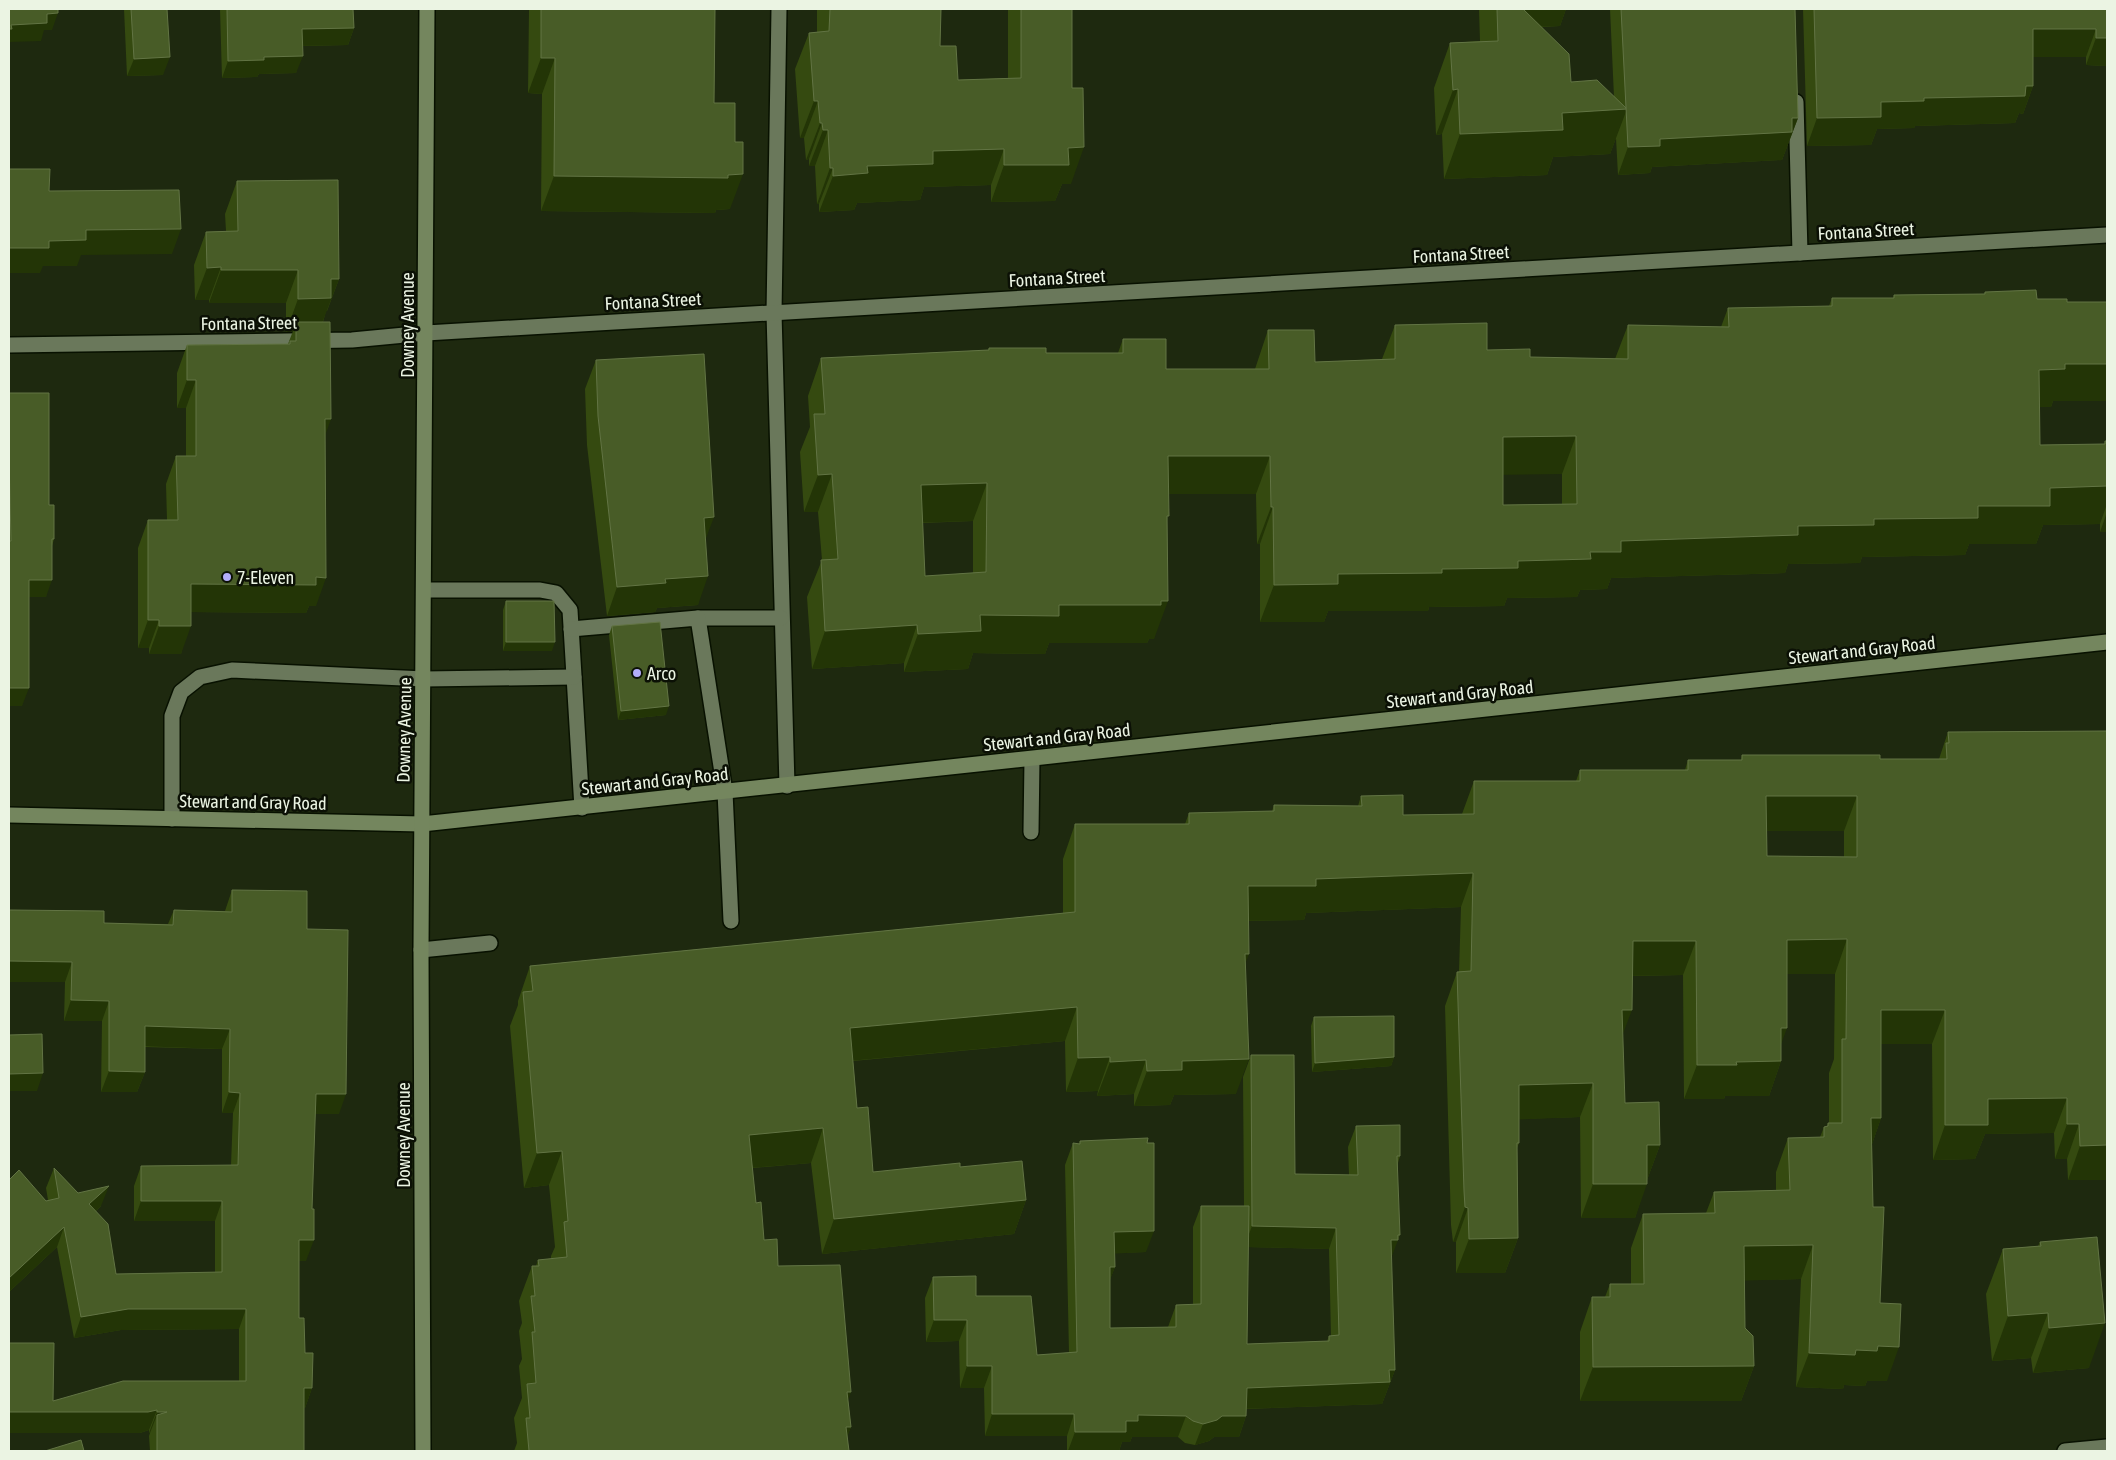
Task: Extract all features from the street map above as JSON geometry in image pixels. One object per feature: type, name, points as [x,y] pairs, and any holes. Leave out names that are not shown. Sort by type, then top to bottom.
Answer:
[{"type":"main road","name":"Downey Avenue","points":[[423,1451],[421,950],[427,9]]},
{"type":"main road","name":"Stewart and Gray Road","points":[[9,815],[422,824],[2107,642]]},
{"type":"street","points":[[779,9],[774,313],[787,786]]},
{"type":"street","points":[[1796,85],[1800,253]]},
{"type":"street","name":"Fontana Street","points":[[9,345],[352,340],[426,333],[2107,235]]},
{"type":"street","points":[[424,590],[540,590],[556,593],[570,610],[582,808]]},
{"type":"street","points":[[571,629],[698,618],[781,618]]},
{"type":"street","points":[[698,618],[725,792],[731,920]]},
{"type":"street","points":[[172,818],[172,716],[181,692],[200,677],[232,670],[424,679],[574,677]]},
{"type":"street","points":[[1031,832],[1032,759]]},
{"type":"street","points":[[421,950],[490,943]]},
{"type":"street","points":[[2065,1451],[2107,1447]]},
{"type":"building","points":[[9,9],[58,9],[58,13],[47,14],[47,23],[11,25],[12,29],[9,29]]},
{"type":"building","points":[[131,9],[167,9],[170,57],[134,59]]},
{"type":"building","points":[[227,9],[353,9],[354,28],[302,29],[303,56],[264,57],[264,60],[228,61]]},
{"type":"building","points":[[541,9],[715,9],[714,103],[735,103],[735,142],[743,142],[743,174],[728,175],[728,178],[554,176],[555,58],[541,58]]},
{"type":"building","points":[[830,9],[941,9],[940,46],[956,46],[958,80],[1021,78],[1021,9],[1072,9],[1072,88],[1083,88],[1084,147],[1068,148],[1069,165],[1004,165],[1004,149],[933,151],[933,164],[867,166],[868,173],[833,176],[833,168],[830,168],[828,130],[823,130],[822,123],[820,123],[818,101],[814,101],[809,33],[829,31]]},
{"type":"building","points":[[1497,9],[1523,9],[1569,54],[1571,82],[1597,80],[1627,109],[1562,113],[1563,130],[1460,134],[1458,89],[1453,90],[1450,43],[1498,41]]},
{"type":"building","points":[[1621,9],[1795,9],[1798,118],[1792,118],[1792,132],[1660,139],[1660,146],[1628,147]]},
{"type":"building","points":[[1814,9],[2107,9],[2107,38],[2096,38],[2096,29],[2033,29],[2033,86],[2026,86],[2025,96],[1924,98],[1924,101],[1881,102],[1881,117],[1817,118]]},
{"type":"building","points":[[9,169],[50,169],[49,191],[179,190],[181,229],[86,230],[86,240],[49,241],[49,248],[9,248]]},
{"type":"building","points":[[338,180],[339,279],[331,279],[331,298],[298,299],[298,270],[221,270],[221,267],[207,268],[206,232],[238,231],[237,181]]},
{"type":"building","points":[[2036,290],[2037,299],[2067,299],[2067,302],[2107,302],[2107,364],[2065,364],[2065,369],[2039,370],[2040,445],[2105,444],[2105,441],[2107,441],[2107,486],[2050,488],[2050,506],[1978,506],[1978,518],[1874,519],[1874,525],[1798,526],[1798,535],[1621,541],[1621,552],[1590,552],[1591,559],[1518,561],[1518,568],[1442,569],[1442,573],[1338,574],[1338,584],[1274,585],[1270,456],[1168,456],[1168,601],[1161,601],[1161,605],[1059,605],[1059,616],[980,615],[981,631],[918,634],[917,625],[825,631],[821,560],[838,559],[832,474],[818,475],[814,414],[825,414],[821,358],[989,350],[989,348],[1046,348],[1046,353],[1123,353],[1123,339],[1166,339],[1166,369],[1269,369],[1268,330],[1314,330],[1315,362],[1395,359],[1395,325],[1487,323],[1487,350],[1530,349],[1530,357],[1628,359],[1628,325],[1729,327],[1728,308],[1832,306],[1832,298],[1894,298],[1894,295],[1985,294],[1985,292]],"holes":[[[1576,436],[1577,504],[1503,505],[1503,437]],[[987,483],[986,572],[925,576],[921,485]]]},
{"type":"building","points":[[296,322],[330,322],[331,419],[325,419],[326,578],[316,577],[316,585],[191,584],[191,626],[159,626],[159,620],[148,620],[148,520],[178,520],[176,456],[196,456],[196,380],[187,380],[187,345],[290,344],[290,341],[296,341]]},
{"type":"building","points":[[704,354],[714,517],[704,518],[708,576],[665,579],[666,583],[617,587],[598,416],[596,360]]},
{"type":"building","points":[[9,393],[49,393],[49,505],[54,505],[52,580],[29,580],[29,688],[9,688],[9,541],[11,541]]},
{"type":"building","points":[[506,601],[554,601],[555,642],[506,642]]},
{"type":"building","name":"Arco","points":[[660,622],[669,706],[621,711],[612,626]]},
{"type":"building","points":[[2107,731],[2107,1145],[2080,1146],[2079,1124],[2067,1124],[2067,1098],[1988,1099],[1988,1125],[1945,1125],[1945,1010],[1881,1010],[1881,1118],[1871,1118],[1873,1207],[1884,1207],[1880,1303],[1901,1304],[1899,1347],[1878,1346],[1877,1351],[1856,1350],[1855,1355],[1809,1353],[1813,1245],[1744,1246],[1745,1328],[1753,1336],[1754,1366],[1593,1367],[1592,1297],[1610,1297],[1610,1284],[1644,1284],[1643,1214],[1715,1213],[1714,1192],[1790,1190],[1788,1138],[1824,1137],[1824,1127],[1828,1126],[1828,1123],[1842,1123],[1842,1039],[1846,1039],[1847,939],[1787,940],[1787,1028],[1781,1028],[1781,1061],[1736,1062],[1737,1065],[1697,1065],[1696,941],[1633,941],[1632,1010],[1622,1010],[1625,1103],[1659,1102],[1660,1145],[1647,1145],[1647,1184],[1593,1184],[1593,1083],[1519,1085],[1519,1143],[1517,1143],[1518,1238],[1469,1239],[1468,1208],[1465,1207],[1464,1191],[1457,972],[1471,971],[1473,873],[1316,879],[1316,886],[1248,886],[1249,954],[1245,954],[1249,1059],[1182,1061],[1182,1070],[1147,1071],[1146,1060],[1110,1062],[1110,1057],[1078,1058],[1077,1007],[850,1028],[857,1108],[868,1107],[873,1172],[960,1163],[960,1167],[1022,1161],[1026,1200],[834,1219],[823,1128],[749,1135],[756,1203],[761,1202],[764,1240],[777,1239],[778,1266],[840,1265],[851,1392],[847,1392],[851,1427],[846,1427],[849,1451],[529,1451],[526,1418],[530,1418],[527,1384],[536,1383],[532,1332],[535,1332],[531,1296],[535,1296],[532,1266],[539,1266],[538,1260],[567,1257],[564,1222],[568,1221],[562,1151],[537,1153],[523,992],[533,991],[530,966],[1075,912],[1075,824],[1189,824],[1189,813],[1274,811],[1274,805],[1362,806],[1361,796],[1403,795],[1403,815],[1474,814],[1474,781],[1580,781],[1580,770],[1688,770],[1688,760],[1742,760],[1742,755],[1880,755],[1880,759],[1947,759],[1946,743],[1949,743],[1948,732]],"holes":[[[1766,796],[1857,796],[1857,857],[1767,856]]]},
{"type":"building","points":[[232,890],[307,891],[307,929],[348,930],[346,1094],[316,1094],[312,1209],[314,1209],[314,1240],[299,1240],[299,1318],[304,1318],[305,1353],[313,1353],[312,1388],[304,1388],[304,1451],[157,1451],[157,1415],[167,1412],[157,1412],[157,1410],[148,1412],[9,1412],[9,1343],[54,1343],[53,1401],[123,1381],[246,1381],[246,1309],[128,1309],[81,1317],[64,1227],[9,1278],[9,1180],[19,1170],[46,1201],[59,1198],[54,1168],[78,1193],[109,1186],[89,1204],[108,1224],[116,1274],[222,1272],[222,1201],[141,1201],[141,1166],[238,1165],[240,1093],[229,1092],[230,1029],[145,1026],[145,1072],[109,1071],[109,1001],[71,1000],[72,962],[9,961],[9,910],[104,911],[104,923],[173,925],[174,910],[232,912]]},
{"type":"building","points":[[1394,1016],[1394,1057],[1315,1063],[1314,1017]]},
{"type":"building","points":[[42,1034],[43,1073],[9,1074],[9,1035]]},
{"type":"building","points":[[1251,1055],[1294,1055],[1295,1174],[1358,1175],[1356,1126],[1400,1125],[1400,1156],[1397,1156],[1400,1235],[1398,1235],[1398,1240],[1391,1240],[1395,1370],[1389,1370],[1390,1382],[1247,1388],[1246,1416],[1222,1416],[1217,1420],[1203,1424],[1193,1421],[1186,1416],[1138,1415],[1138,1421],[1126,1421],[1126,1432],[1075,1432],[1074,1414],[992,1414],[992,1366],[967,1366],[967,1320],[934,1320],[933,1277],[976,1276],[976,1296],[1031,1296],[1037,1355],[1077,1352],[1073,1143],[1080,1144],[1080,1141],[1148,1138],[1147,1143],[1154,1143],[1154,1231],[1114,1232],[1115,1267],[1110,1267],[1110,1328],[1176,1327],[1176,1305],[1201,1304],[1201,1206],[1249,1206],[1247,1344],[1329,1341],[1329,1336],[1339,1335],[1336,1228],[1252,1226]]},
{"type":"building","points":[[2097,1237],[2105,1323],[2049,1328],[2048,1313],[2008,1316],[2003,1249],[2041,1246],[2040,1242]]},
{"type":"building","points":[[81,1440],[84,1451],[45,1451]]},
{"type":"place","name":"7-Eleven","points":[[227,577]]},
{"type":"place","name":"Arco","points":[[637,673]]}]
